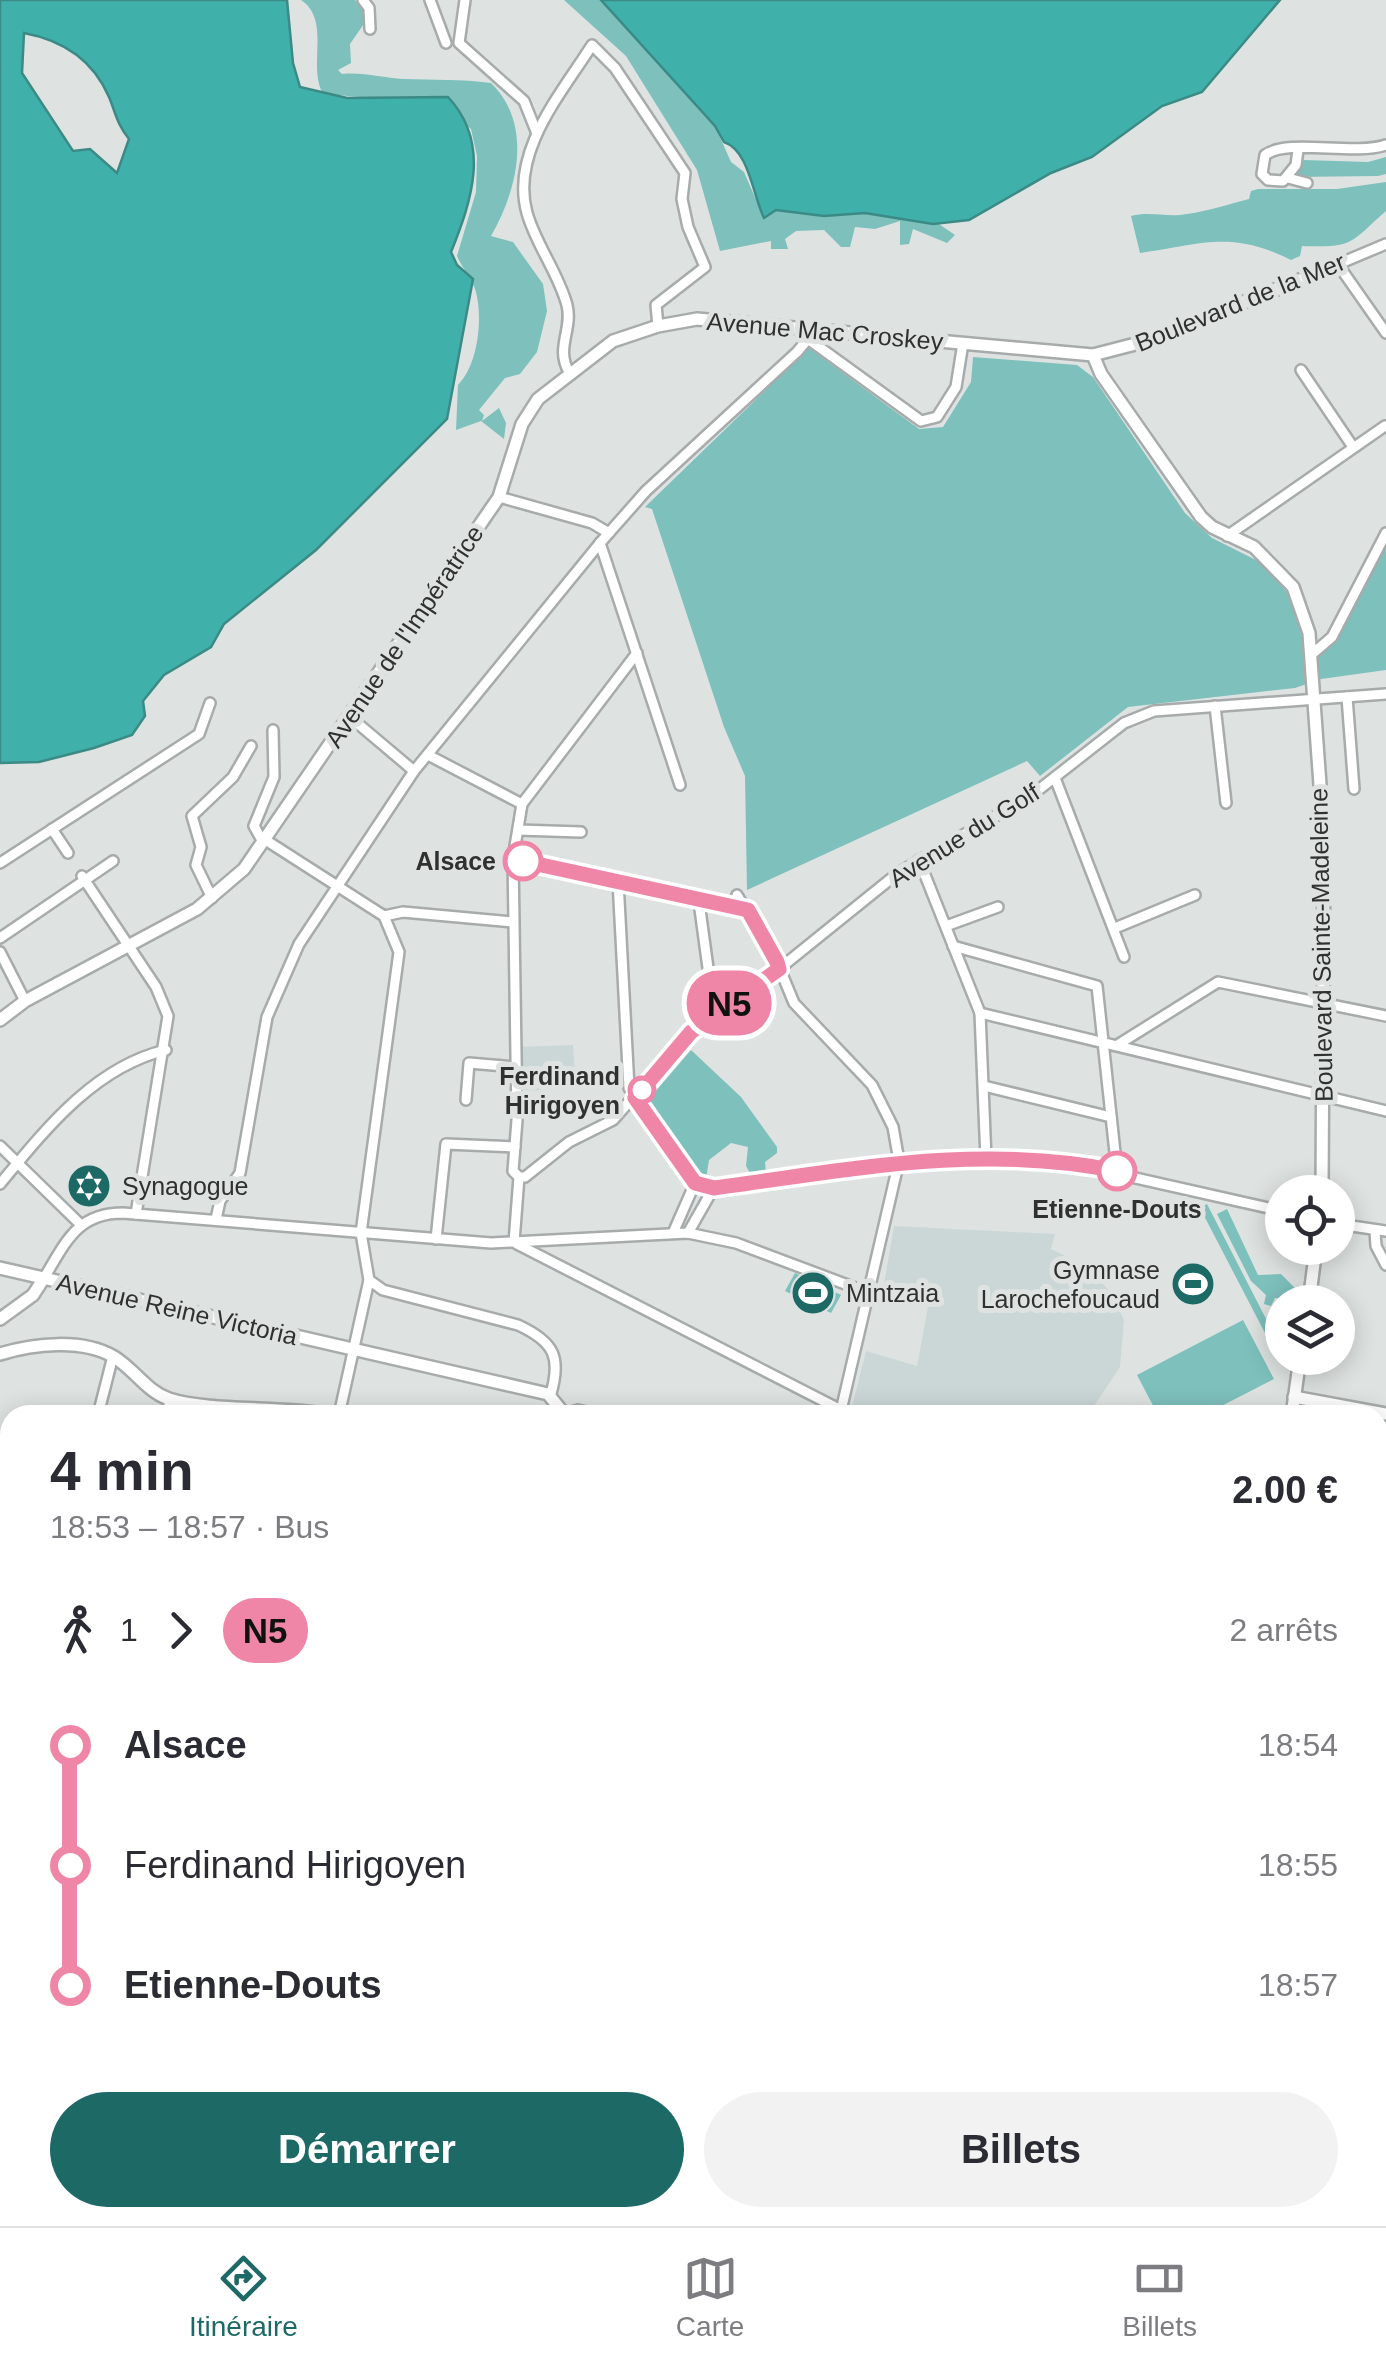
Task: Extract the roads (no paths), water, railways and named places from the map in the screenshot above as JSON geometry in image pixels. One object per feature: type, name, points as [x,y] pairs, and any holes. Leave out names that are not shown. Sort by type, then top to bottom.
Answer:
[{"type":"main road","name":"Boulevard de la Mer","points":[[1093,354],[1144,342],[1305,278]]},
{"type":"main road","name":"Avenue Mac Croskey","points":[[569,372],[612,342],[658,326],[697,319],[809,334],[1093,354]]},
{"type":"main road","name":"Boulevard Sainte-Madeleine","points":[[1093,354],[1100,374],[1188,502],[1212,528],[1262,554],[1292,587],[1306,619],[1324,840],[1322,1175]]},
{"type":"main road","name":"Avenue de l'Impératrice","points":[[0,1020],[25,1001],[212,898],[244,869],[499,497],[528,414],[569,372]]},
{"type":"main road","name":"Avenue Reine Victoria","points":[[0,1268],[549,1396]]},
{"type":"main road","points":[[0,1318],[33,1295],[44,1278]]},
{"type":"main road","points":[[0,1354],[52,1345],[113,1356],[146,1386],[170,1399],[230,1405]]},
{"type":"main road","points":[[1293,1405],[1297,1375]]},
{"type":"main road","points":[[549,1396],[557,1405]]},
{"type":"main road","points":[[1294,1397],[1337,1405]]},
{"type":"street","points":[[362,0],[368,8],[370,29]]},
{"type":"street","points":[[430,0],[446,44]]},
{"type":"street","points":[[465,0],[459,42],[524,101],[536,131]]},
{"type":"street","points":[[569,372],[562,356],[569,313],[560,279],[524,202],[536,131],[592,46],[616,68],[685,173],[682,198],[688,227],[705,268],[656,304],[658,326]]},
{"type":"street","points":[[1307,184],[1288,178],[1268,180],[1262,164],[1272,150],[1361,151],[1386,145]]},
{"type":"street","points":[[1288,178],[1298,150]]},
{"type":"street","name":"Boulevard de la Mer","points":[[1305,278],[1386,244]]},
{"type":"street","points":[[1337,263],[1386,333]]},
{"type":"street","points":[[216,1220],[220,1200],[240,1173],[256,1069],[277,989],[298,944],[414,772],[600,543],[646,491],[809,334],[920,422],[929,422],[956,387],[963,343]]},
{"type":"street","points":[[1301,370],[1353,447]]},
{"type":"street","points":[[1227,536],[1386,427]]},
{"type":"street","points":[[499,497],[592,523],[609,533]]},
{"type":"street","points":[[1310,655],[1332,636],[1386,533]]},
{"type":"street","points":[[600,543],[680,785]]},
{"type":"street","points":[[514,1242],[519,1177],[513,1171],[514,858],[522,804],[637,652]]},
{"type":"street","name":"Avenue du Golf","points":[[519,1177],[525,1178],[569,1142],[613,1120],[691,1032],[714,1012],[779,969],[918,860],[1055,778],[1138,715],[1386,694]]},
{"type":"street","points":[[1347,697],[1354,789]]},
{"type":"street","points":[[0,863],[199,734],[210,704]]},
{"type":"street","points":[[1215,706],[1226,803]]},
{"type":"street","points":[[350,716],[414,772]]},
{"type":"street","points":[[273,730],[274,777],[254,826],[264,841],[384,916],[399,952],[361,1233],[369,1280],[341,1405]]},
{"type":"street","points":[[212,898],[196,865],[201,847],[192,816],[233,776],[251,746]]},
{"type":"street","points":[[428,755],[522,804]]},
{"type":"street","points":[[1055,778],[1124,958]]},
{"type":"street","points":[[52,829],[68,853]]},
{"type":"street","points":[[518,830],[581,832]]},
{"type":"street","points":[[514,858],[748,910]]},
{"type":"street","points":[[918,860],[980,1012],[986,1160]]},
{"type":"street","points":[[0,938],[114,861]]},
{"type":"street","points":[[84,879],[129,946],[168,1016],[166,1050],[136,1214]]},
{"type":"street","points":[[618,881],[625,1061],[635,1098],[695,1183],[714,1188],[899,1162],[1060,1161],[1265,1207]]},
{"type":"street","points":[[737,895],[794,1004],[872,1085],[893,1127],[899,1162],[843,1405]]},
{"type":"street","points":[[1115,928],[1195,896]]},
{"type":"street","points":[[699,902],[714,1012]]},
{"type":"street","points":[[946,926],[998,906]]},
{"type":"street","points":[[384,916],[403,912],[513,922]]},
{"type":"street","points":[[953,946],[1097,986],[1106,1041],[1117,1172]]},
{"type":"street","points":[[0,952],[25,1001]]},
{"type":"street","points":[[1118,1044],[1218,982],[1386,1016]]},
{"type":"street","points":[[980,1012],[1386,1111]]},
{"type":"street","points":[[0,1184],[83,1091],[150,1053],[166,1050]]},
{"type":"street","points":[[466,1100],[469,1063],[516,1067]]},
{"type":"street","points":[[984,1086],[1112,1117]]},
{"type":"street","points":[[436,1238],[446,1144],[515,1148]]},
{"type":"street","points":[[0,1146],[79,1223]]},
{"type":"street","points":[[673,1233],[695,1183]]},
{"type":"street","points":[[688,1234],[714,1188]]},
{"type":"street","points":[[44,1278],[79,1223],[100,1213],[514,1242],[688,1234],[736,1243],[869,1293]]},
{"type":"street","points":[[1355,1227],[1380,1231],[1376,1246],[1386,1265]]},
{"type":"street","points":[[514,1242],[828,1405]]},
{"type":"street","points":[[369,1280],[383,1290],[539,1334],[550,1346],[558,1372],[549,1396]]},
{"type":"street","points":[[101,1405],[113,1356]]},
{"type":"street","points":[[169,1405],[170,1399]]},
{"type":"place","name":"Alsace","points":[[523,861]]},
{"type":"place","name":"Ferdinand Hirigoyen","points":[[642,1090]]},
{"type":"place","name":"Etienne-Douts","points":[[1117,1171]]},
{"type":"place","name":"Synagogue","points":[[89,1186]]},
{"type":"place","name":"Gymnase Larochefoucaud","points":[[1193,1284]]},
{"type":"place","name":"Mintzaia","points":[[813,1293]]}]
